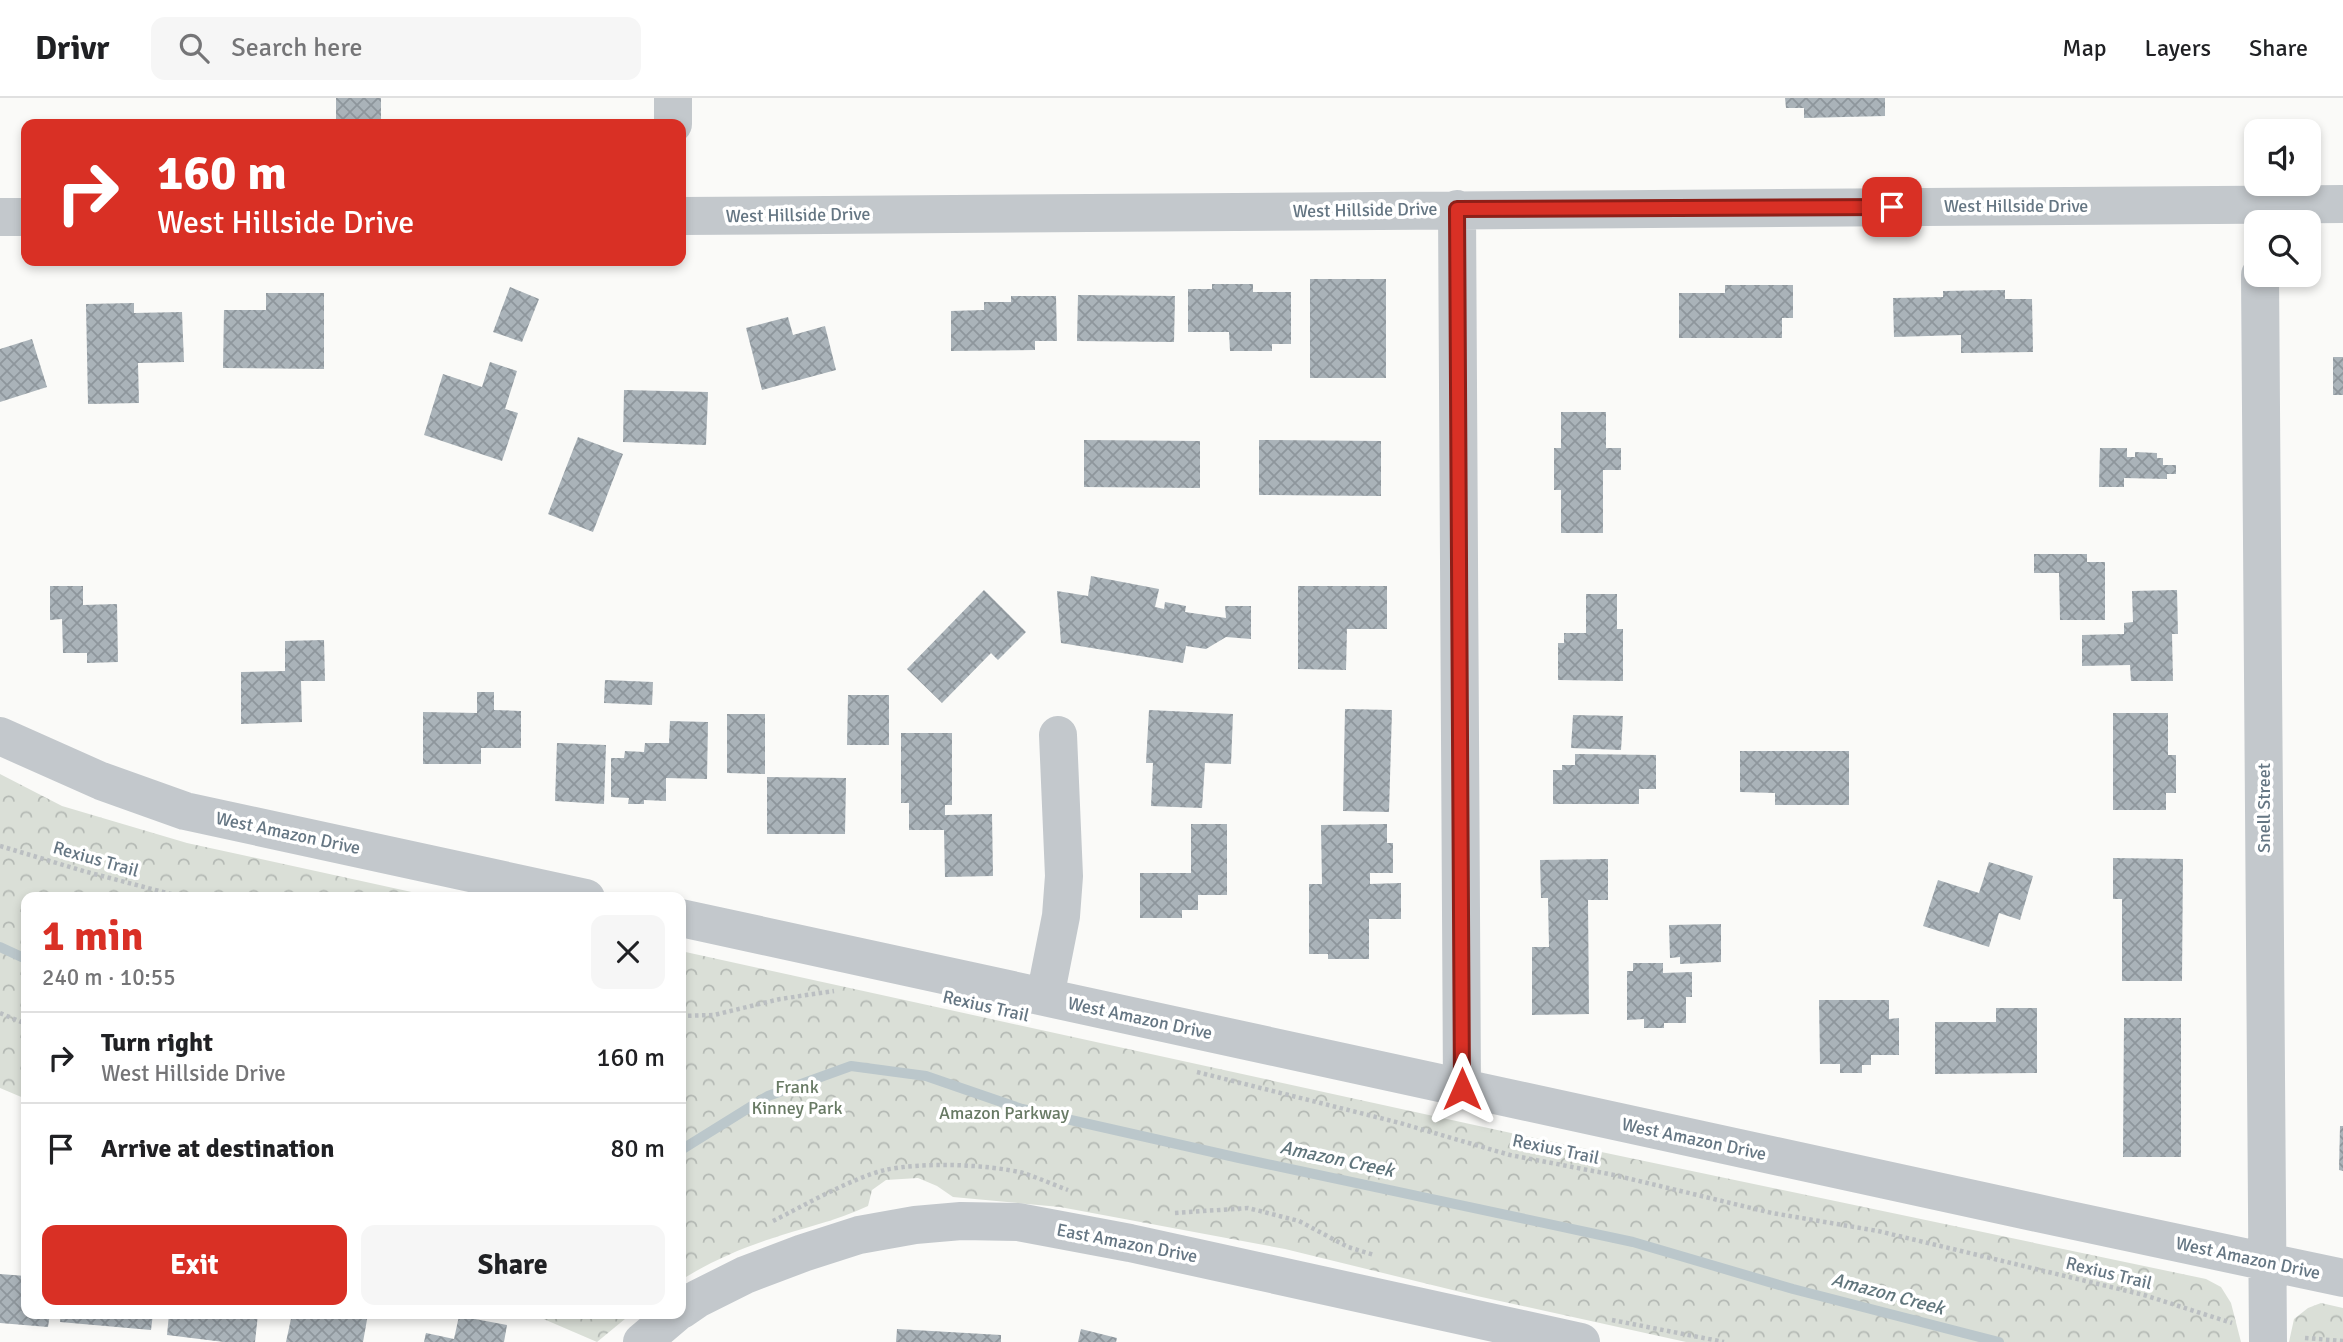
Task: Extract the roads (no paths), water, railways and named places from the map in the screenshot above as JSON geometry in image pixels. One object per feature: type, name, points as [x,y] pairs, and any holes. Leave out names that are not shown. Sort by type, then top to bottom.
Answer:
[{"type":"street","points":[[673,98],[673,119]]},
{"type":"street","name":"West Hillside Drive","points":[[2287,210],[2343,204]]},
{"type":"street","points":[[1457,209],[1462,1089]]},
{"type":"street","name":"West Hillside Drive","points":[[686,216],[1457,209],[2244,213]]},
{"type":"street","points":[[0,217],[21,217]]},
{"type":"street","name":"Snell Street","points":[[2260,287],[2268,1338]]},
{"type":"street","name":"West Amazon Drive","points":[[1045,997],[1061,916],[1064,876],[1058,735]]},
{"type":"street","name":"West Amazon Drive","points":[[0,736],[101,781],[185,811],[558,892]]},
{"type":"street","name":"West Amazon Drive","points":[[686,919],[2343,1278]]},
{"type":"street","name":"East Amazon Drive","points":[[686,1306],[697,1298],[745,1275],[803,1252],[859,1235],[915,1225],[961,1221],[1018,1222],[1130,1242],[1581,1342]]},
{"type":"street","points":[[642,1342],[669,1319]]},
{"type":"waterway","name":"Amazon Creek","points":[[0,947],[21,957]]},
{"type":"waterway","name":"Amazon Creek","points":[[686,1147],[768,1096],[851,1066],[926,1076],[1022,1109],[1633,1242],[1793,1289],[1999,1342]]},
{"type":"park label","name":"Frank Kinney Park","points":[[797,1097]]},
{"type":"park label","name":"Amazon Parkway","points":[[1004,1113]]}]
